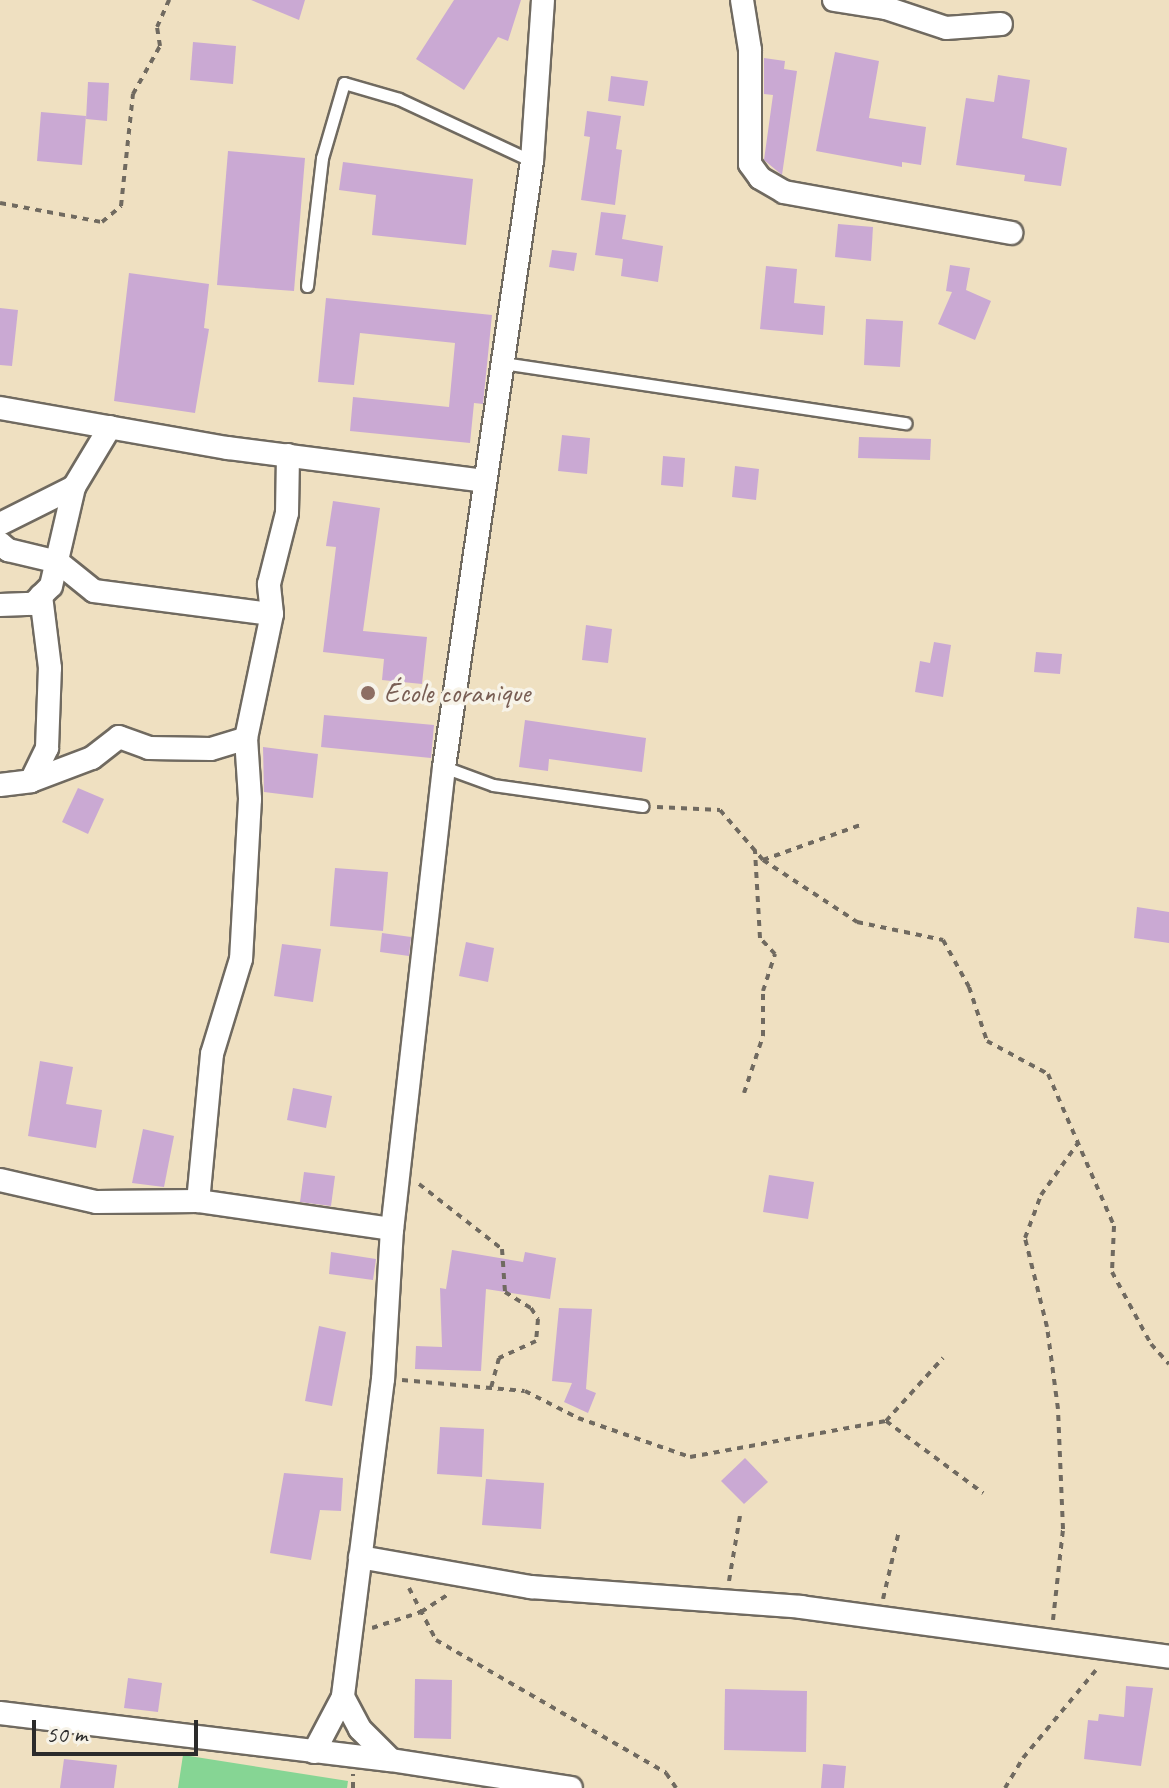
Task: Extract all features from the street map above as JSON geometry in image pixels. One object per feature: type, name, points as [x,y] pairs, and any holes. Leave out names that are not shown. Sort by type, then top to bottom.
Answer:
[{"type":"street","points":[[314,1752],[343,1697],[347,1636],[383,1379],[398,1168],[444,767],[532,161],[543,0]]},
{"type":"street","points":[[742,0],[750,50],[750,164],[760,178],[784,192],[1011,233]]},
{"type":"street","points":[[834,0],[886,8],[946,28],[1001,24]]},
{"type":"street","points":[[0,408],[288,455],[485,481]]},
{"type":"street","points":[[0,605],[33,604],[51,586],[74,487],[110,427]]},
{"type":"street","points":[[198,1201],[212,1054],[241,959],[249,851],[246,738],[272,614],[269,584],[287,513],[288,455]]},
{"type":"street","points":[[0,524],[74,487]]},
{"type":"street","points":[[0,543],[8,550],[58,562],[94,591],[272,614]]},
{"type":"street","points":[[31,781],[47,748],[50,668],[41,596]]},
{"type":"street","points":[[0,785],[31,781],[92,758],[119,737],[149,748],[195,749],[246,738]]},
{"type":"street","points":[[0,1180],[96,1202],[198,1201],[392,1229]]},
{"type":"street","points":[[360,1557],[531,1587],[726,1601],[1169,1657]]},
{"type":"street","points":[[343,1697],[360,1729],[391,1760]]},
{"type":"street","points":[[0,1713],[391,1760],[571,1788]]},
{"type":"lane","points":[[307,286],[322,158],[344,83],[399,99],[532,161]]},
{"type":"lane","points":[[503,363],[906,423]]},
{"type":"lane","points":[[444,767],[493,785],[643,806]]},
{"type":"path","points":[[0,203],[102,222],[121,206],[133,94],[160,46],[157,27],[169,0]]},
{"type":"path","points":[[643,806],[720,810],[763,860],[857,922],[943,940],[969,987],[987,1041],[1048,1074],[1114,1226],[1112,1272],[1151,1344],[1169,1364]]},
{"type":"path","points":[[763,860],[860,825]]},
{"type":"path","points":[[744,1093],[763,1036],[763,991],[775,954],[760,938],[755,850]]},
{"type":"path","points":[[1051,1642],[1063,1529],[1058,1409],[1047,1327],[1025,1238],[1041,1195],[1078,1143]]},
{"type":"path","points":[[398,1168],[502,1249],[505,1292],[531,1308],[538,1319],[536,1341],[499,1358],[491,1387]]},
{"type":"path","points":[[383,1379],[525,1391],[578,1418],[690,1457],[886,1421],[943,1358]]},
{"type":"path","points":[[886,1421],[983,1493]]},
{"type":"path","points":[[726,1601],[740,1516]]},
{"type":"path","points":[[878,1619],[899,1531]]},
{"type":"path","points":[[397,1565],[436,1640],[666,1773],[676,1788]]},
{"type":"path","points":[[347,1636],[421,1612],[474,1577]]},
{"type":"path","points":[[1005,1788],[1023,1758],[1096,1670],[1110,1666]]},
{"type":"green space","points":[[183,1755],[348,1781],[347,1788],[178,1788]]},
{"type":"building","points":[[251,0],[305,0],[299,20]]},
{"type":"building","points":[[454,0],[521,0],[508,41],[498,37],[464,90],[416,59]]},
{"type":"building","points":[[193,42],[236,46],[233,84],[190,80]]},
{"type":"building","points":[[835,52],[879,61],[869,118],[926,127],[921,165],[902,162],[902,167],[816,151]]},
{"type":"building","points":[[764,58],[785,61],[784,69],[797,71],[782,175],[764,160],[773,95],[764,94]]},
{"type":"building","points":[[998,75],[1030,80],[1022,138],[1067,148],[1061,186],[1024,181],[1025,175],[956,165],[966,98],[994,102]]},
{"type":"building","points":[[611,76],[648,81],[644,106],[608,101]]},
{"type":"building","points":[[88,82],[109,83],[107,121],[86,119]]},
{"type":"building","points":[[587,111],[621,116],[616,149],[622,150],[615,205],[581,200],[590,137],[584,136]]},
{"type":"building","points":[[41,112],[86,116],[82,165],[37,161]]},
{"type":"building","points":[[228,151],[305,158],[294,291],[217,285]]},
{"type":"building","points":[[343,162],[473,179],[466,245],[372,235],[376,195],[339,190]]},
{"type":"building","points":[[601,212],[626,215],[622,239],[663,246],[658,282],[621,276],[623,259],[595,255]]},
{"type":"building","points":[[838,224],[873,227],[871,261],[835,257]]},
{"type":"building","points":[[552,250],[577,253],[574,271],[549,267]]},
{"type":"building","points":[[950,265],[970,268],[966,290],[991,301],[975,340],[938,324],[952,292],[946,291]]},
{"type":"building","points":[[766,266],[797,269],[794,303],[825,306],[823,335],[760,329]]},
{"type":"building","points":[[129,273],[209,284],[204,328],[209,329],[195,413],[114,401]]},
{"type":"building","points":[[326,298],[492,315],[483,404],[474,403],[470,443],[350,431],[353,397],[449,407],[455,343],[360,333],[354,385],[318,382]]},
{"type":"building","points":[[0,308],[18,310],[12,366],[0,365]]},
{"type":"building","points":[[866,319],[903,321],[900,367],[864,365]]},
{"type":"building","points":[[562,435],[590,438],[587,474],[558,471]]},
{"type":"building","points":[[859,437],[931,439],[930,460],[858,458]]},
{"type":"building","points":[[663,456],[685,458],[683,487],[661,485]]},
{"type":"building","points":[[735,466],[759,469],[756,500],[732,497]]},
{"type":"building","points":[[333,501],[380,508],[363,631],[427,637],[422,684],[382,680],[384,659],[323,652],[336,547],[326,546]]},
{"type":"building","points":[[586,625],[612,629],[608,663],[582,660]]},
{"type":"building","points":[[934,642],[951,645],[943,697],[915,692],[920,661],[930,663]]},
{"type":"building","points":[[1036,652],[1062,654],[1060,674],[1034,672]]},
{"type":"building","points":[[324,715],[434,725],[431,758],[321,747]]},
{"type":"building","points":[[525,720],[646,738],[642,772],[549,759],[548,771],[519,767]]},
{"type":"building","points":[[263,747],[318,754],[313,798],[264,792]]},
{"type":"building","points":[[78,788],[104,799],[88,834],[62,822]]},
{"type":"building","points":[[335,868],[388,872],[383,931],[330,926]]},
{"type":"building","points":[[1137,907],[1169,912],[1169,943],[1134,938]]},
{"type":"building","points":[[382,933],[411,937],[409,956],[380,952]]},
{"type":"building","points":[[466,942],[494,948],[488,982],[459,976]]},
{"type":"building","points":[[282,944],[321,949],[313,1002],[274,996]]},
{"type":"building","points":[[40,1061],[73,1067],[66,1104],[102,1110],[96,1148],[28,1136]]},
{"type":"building","points":[[293,1088],[332,1096],[326,1128],[287,1120]]},
{"type":"building","points":[[143,1129],[174,1136],[164,1187],[132,1183]]},
{"type":"building","points":[[304,1172],[335,1176],[331,1206],[300,1202]]},
{"type":"building","points":[[769,1175],[814,1182],[808,1219],[763,1212]]},
{"type":"building","points":[[452,1250],[523,1262],[525,1252],[556,1258],[550,1299],[486,1289],[481,1371],[415,1369],[416,1346],[442,1347],[440,1288],[446,1289]]},
{"type":"building","points":[[331,1252],[376,1259],[373,1280],[329,1274]]},
{"type":"building","points":[[559,1308],[592,1309],[586,1389],[596,1393],[588,1413],[564,1402],[572,1383],[552,1381]]},
{"type":"building","points":[[319,1326],[346,1332],[332,1406],[305,1401]]},
{"type":"building","points":[[440,1427],[484,1429],[482,1477],[437,1474]]},
{"type":"building","points":[[745,1458],[768,1482],[744,1504],[721,1481]]},
{"type":"building","points":[[284,1473],[343,1478],[341,1511],[320,1510],[311,1560],[270,1553]]},
{"type":"building","points":[[486,1479],[544,1483],[541,1529],[482,1525]]},
{"type":"building","points":[[128,1678],[162,1683],[158,1712],[124,1708]]},
{"type":"building","points":[[415,1679],[452,1680],[451,1739],[414,1738]]},
{"type":"building","points":[[1126,1686],[1153,1688],[1141,1766],[1084,1759],[1088,1720],[1098,1721],[1099,1714],[1124,1717]]},
{"type":"building","points":[[725,1689],[807,1691],[806,1752],[724,1750]]},
{"type":"building","points":[[64,1759],[117,1765],[114,1788],[60,1788]]},
{"type":"building","points":[[823,1764],[846,1766],[844,1788],[821,1788]]},
{"type":"place","name":"École coranique","points":[[368,693]]}]
